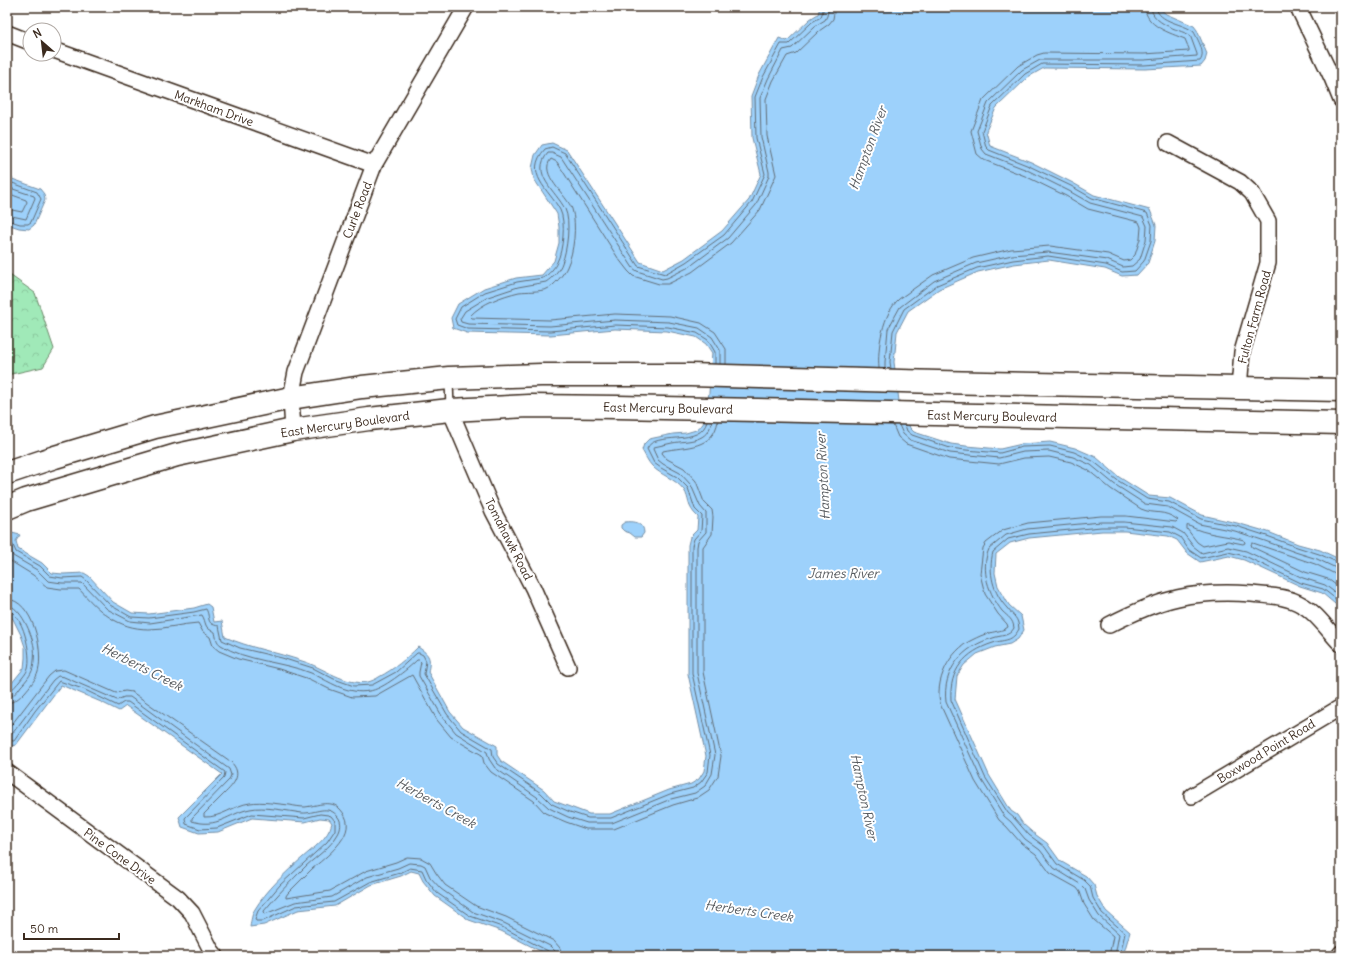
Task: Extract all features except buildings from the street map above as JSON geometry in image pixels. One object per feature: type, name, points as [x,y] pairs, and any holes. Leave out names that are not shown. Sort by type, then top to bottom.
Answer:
[{"type":"main road","points":[[7,473],[155,427],[291,398],[362,387],[449,378],[581,375],[690,375],[938,382],[1341,390]]},
{"type":"main road","name":"East Mercury Boulevard","points":[[7,508],[26,500],[177,455],[293,430],[369,419],[450,410],[529,406],[688,408],[939,415],[1341,423]]},
{"type":"street","name":"Curle Road","points":[[293,430],[291,398],[296,372],[374,165],[466,7]]},
{"type":"street","points":[[1298,7],[1341,100]]},
{"type":"street","points":[[7,33],[22,39]]},
{"type":"street","name":"Markham Drive","points":[[62,53],[374,165]]},
{"type":"street","name":"Fulton Farm Road","points":[[1168,143],[1240,182],[1252,193],[1268,221],[1268,263],[1242,352],[1239,388]]},
{"type":"street","name":"Tomahawk Road","points":[[450,410],[493,511],[533,588],[568,667]]},
{"type":"street","points":[[1108,625],[1137,610],[1177,597],[1198,594],[1226,593],[1277,596],[1292,600],[1304,606],[1341,644]]},
{"type":"street","name":"Boxwood Point Road","points":[[1192,796],[1341,707]]},
{"type":"street","name":"Pine Cone Drive","points":[[7,772],[178,898],[192,913],[211,950],[216,956]]},
{"type":"street","points":[[1339,956],[1341,952]]},
{"type":"lane","points":[[449,378],[450,410]]},
{"type":"green space","points":[[7,273],[35,293],[54,349],[43,367],[7,375]]},
{"type":"water","name":"James River","points":[[820,7],[1158,7],[1166,14],[1194,26],[1207,54],[1205,61],[1201,66],[1145,69],[1044,68],[1028,77],[996,108],[986,131],[990,146],[1031,162],[1094,195],[1150,210],[1156,225],[1155,241],[1148,263],[1137,275],[1122,276],[1105,269],[1049,260],[1014,264],[978,272],[939,289],[908,311],[897,332],[894,362],[899,401],[910,428],[914,432],[951,444],[966,446],[1000,449],[1022,444],[1050,442],[1075,448],[1096,457],[1119,477],[1149,496],[1170,498],[1202,515],[1268,532],[1298,544],[1320,550],[1341,561],[1341,609],[1322,593],[1300,586],[1244,560],[1229,556],[1200,562],[1187,553],[1177,540],[1168,536],[1125,531],[1102,531],[1029,538],[1010,543],[996,554],[995,573],[998,586],[1009,605],[1021,616],[1024,630],[1018,639],[1010,644],[995,647],[977,654],[964,665],[957,676],[955,699],[989,775],[1011,811],[1017,815],[1023,824],[1032,832],[1047,843],[1060,861],[1086,876],[1094,885],[1097,896],[1106,911],[1130,932],[1123,956],[550,956],[501,931],[469,920],[435,896],[423,881],[419,873],[411,871],[401,876],[371,885],[335,906],[298,910],[264,925],[250,927],[254,911],[259,902],[283,875],[320,843],[330,829],[332,823],[329,819],[320,818],[305,822],[252,818],[218,832],[199,833],[182,827],[179,817],[222,774],[126,706],[119,711],[61,685],[16,745],[11,746],[7,743],[7,689],[24,668],[25,658],[25,647],[21,635],[13,619],[7,613],[7,534],[12,533],[20,535],[16,541],[18,549],[42,563],[52,573],[84,573],[89,576],[113,602],[132,613],[149,614],[194,608],[207,604],[211,607],[214,622],[222,621],[225,637],[302,661],[343,679],[368,682],[400,664],[418,647],[429,657],[428,672],[450,712],[463,727],[497,746],[497,755],[501,761],[544,790],[554,801],[589,814],[610,814],[669,790],[691,784],[699,779],[704,771],[706,756],[688,674],[688,545],[690,537],[697,530],[698,517],[690,506],[684,490],[652,466],[642,450],[644,444],[649,439],[686,433],[696,430],[703,424],[709,393],[712,353],[706,344],[696,337],[667,331],[615,329],[551,335],[467,333],[453,328],[451,318],[458,304],[484,288],[516,278],[542,275],[554,261],[559,243],[557,214],[534,179],[532,168],[535,155],[542,145],[552,143],[567,150],[640,262],[663,270],[684,259],[722,231],[749,200],[761,174],[752,138],[751,96],[759,75],[779,38],[787,41],[810,19],[818,14]]},
{"type":"water","points":[[7,177],[40,189],[44,194],[45,200],[34,225],[29,229],[19,228],[7,224]]},
{"type":"water","points":[[625,522],[635,522],[640,524],[644,529],[644,533],[641,537],[635,537],[624,531],[621,528],[621,525]]},
{"type":"water label","name":"Hampton River","points":[[868,148]]},
{"type":"water label","name":"Hampton River","points":[[823,476]]},
{"type":"water label","name":"Herberts Creek","points":[[142,667]]},
{"type":"water label","name":"Hampton River","points":[[864,797]]},
{"type":"water label","name":"Herberts Creek","points":[[436,803]]},
{"type":"water label","name":"Herberts Creek","points":[[749,911]]}]
